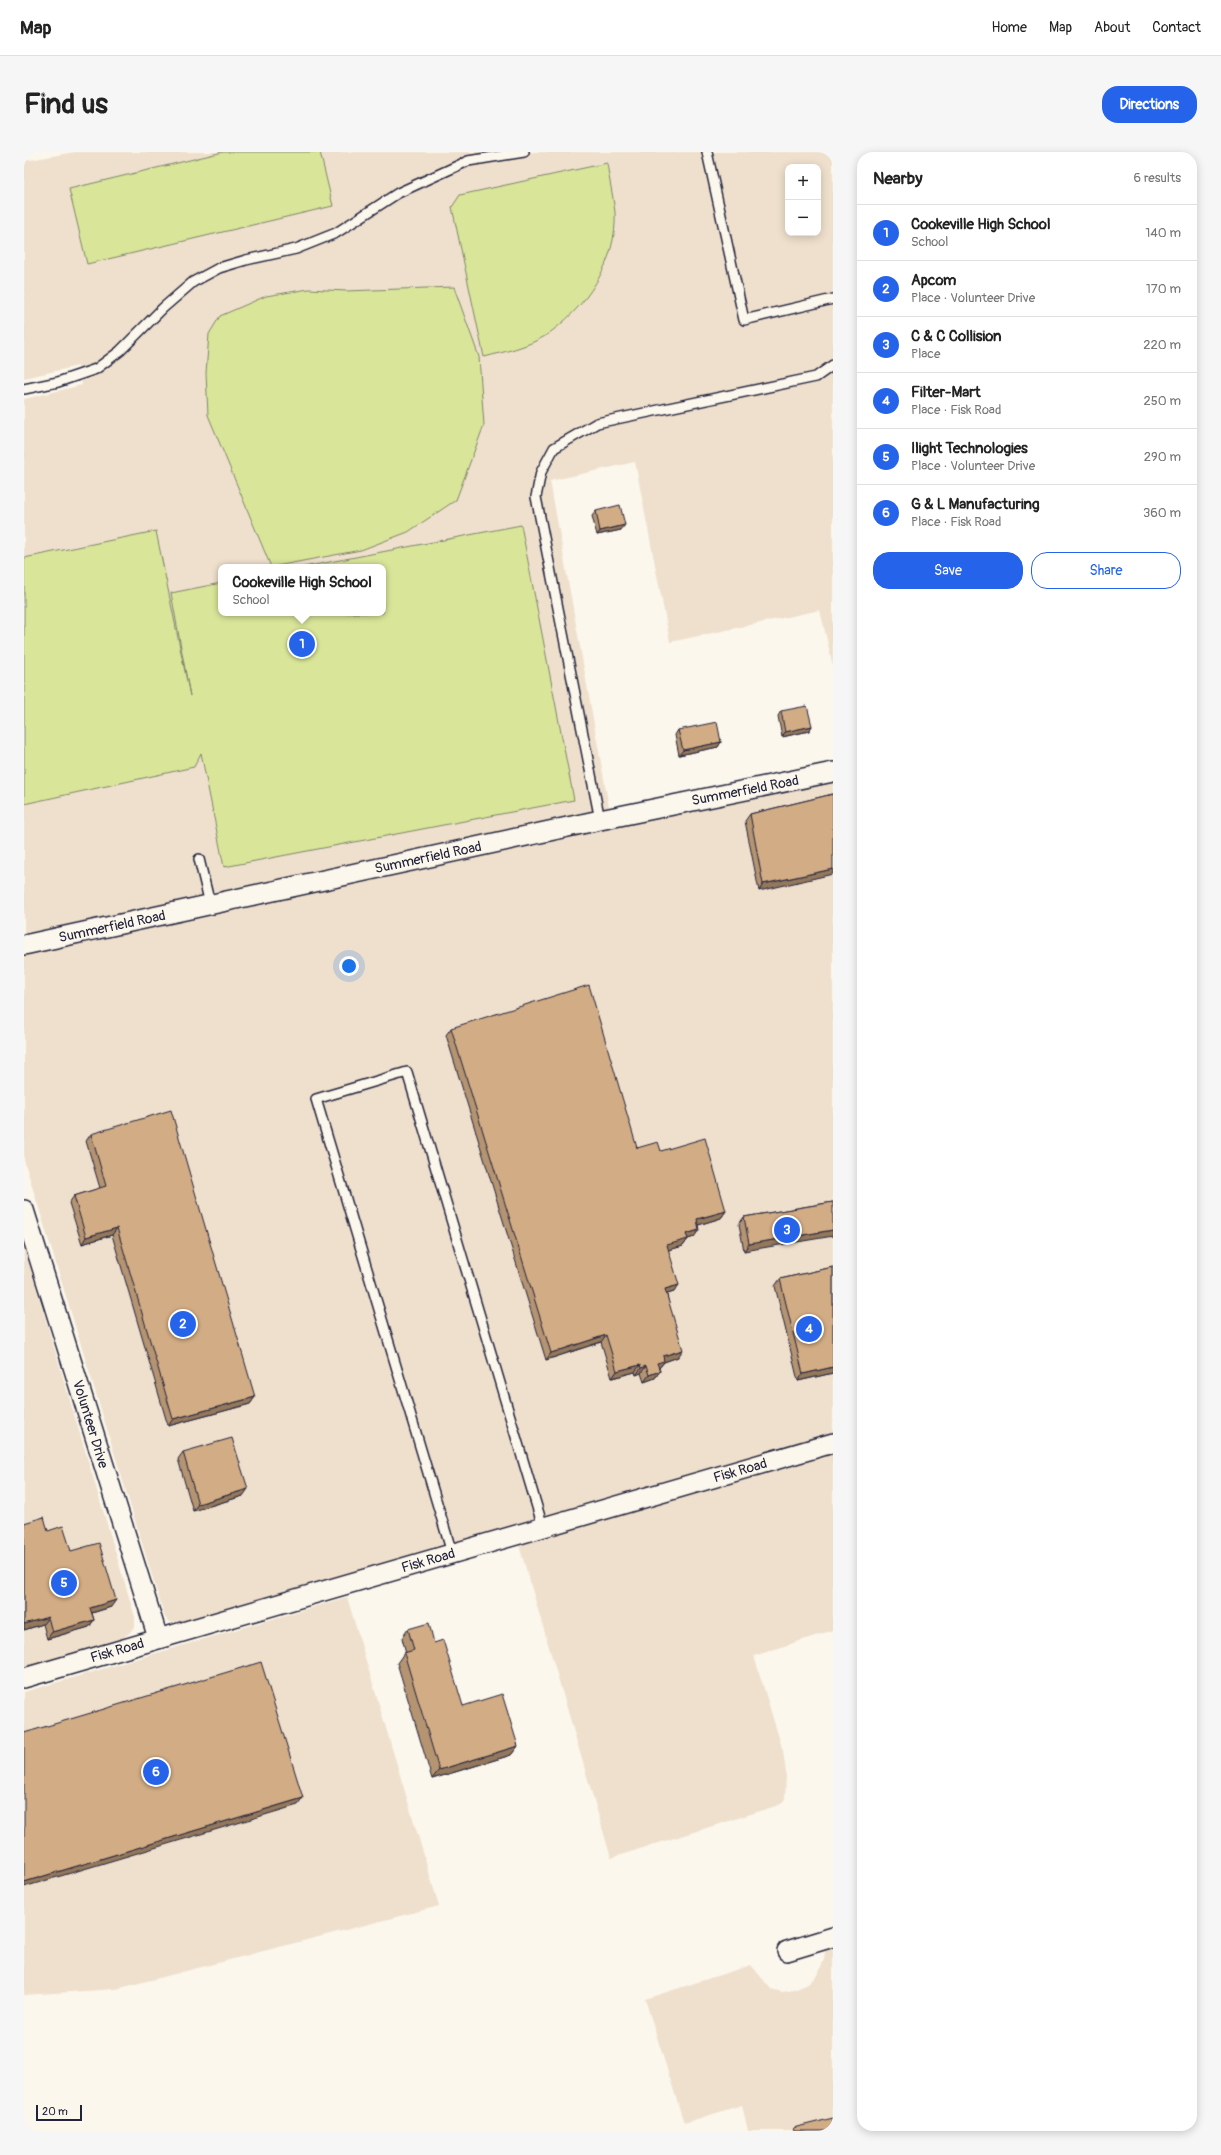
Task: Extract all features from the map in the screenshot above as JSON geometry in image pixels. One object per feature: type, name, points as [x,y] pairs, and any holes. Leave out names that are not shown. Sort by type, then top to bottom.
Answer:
[{"type":"street","name":"Summerfield Road","points":[[24,945],[600,820],[833,772]]},
{"type":"street","name":"Volunteer Drive","points":[[24,1210],[158,1638]]},
{"type":"street","name":"Fisk Road","points":[[24,1678],[833,1443]]},
{"type":"street","points":[[787,1951],[833,1937]]},
{"type":"lane","points":[[24,389],[58,382],[96,369],[120,351],[163,308],[193,282],[219,268],[246,260],[296,249],[336,233],[398,193],[468,162],[524,152]]},
{"type":"lane","points":[[707,152],[744,320],[833,299]]},
{"type":"lane","points":[[816,377],[833,365]]},
{"type":"lane","points":[[600,820],[536,497],[541,472],[554,448],[597,423],[833,374]]},
{"type":"lane","points":[[199,859],[210,904]]},
{"type":"lane","points":[[452,1553],[316,1099],[407,1072],[543,1527]]},
{"type":"shaded area","points":[[75,152],[833,152],[833,666],[820,610],[670,642],[635,462],[550,481],[609,807],[24,934],[24,399],[82,385],[78,366],[24,378],[24,161]]},
{"type":"shaded area","points":[[833,778],[833,1432],[178,1622],[170,1622],[165,1618],[24,1160],[24,950]]},
{"type":"shaded area","points":[[24,1247],[135,1617],[135,1627],[120,1640],[24,1668]]},
{"type":"shaded area","points":[[833,1454],[833,1630],[754,1656],[783,1751],[786,1773],[785,1799],[779,1805],[611,1858],[519,1545]]},
{"type":"shaded area","points":[[347,1597],[439,1906],[116,1989],[24,1995],[24,1692]]},
{"type":"shaded area","points":[[833,1949],[833,2131],[748,2131],[742,2105],[684,2123],[645,1999],[751,1965],[771,1989],[782,1992],[794,1990],[808,1984],[817,1975],[824,1960],[825,1951]]},
{"type":"green space","points":[[223,152],[320,152],[333,206],[87,264],[69,189]]},
{"type":"green space","points":[[607,163],[615,212],[614,231],[611,249],[605,266],[596,283],[586,298],[573,312],[560,325],[545,336],[523,346],[484,357],[452,207],[460,195]]},
{"type":"green space","points":[[454,287],[479,357],[484,425],[456,500],[408,532],[361,550],[287,564],[270,564],[208,415],[206,373],[209,334],[220,316],[266,296],[309,289],[346,291]]},
{"type":"green space","points":[[521,525],[574,800],[224,867],[201,753],[194,767],[24,804],[24,558],[156,531],[190,696],[171,593],[218,584],[218,616],[386,616],[386,564],[320,564]]},
{"type":"building","points":[[620,505],[625,525],[600,531],[596,511]]},
{"type":"building","points":[[807,706],[812,726],[785,732],[781,711]]},
{"type":"building","points":[[717,722],[721,742],[683,750],[678,730]]},
{"type":"building","points":[[833,794],[833,869],[763,884],[750,814]]},
{"type":"building","points":[[589,985],[637,1148],[658,1142],[661,1151],[705,1138],[726,1211],[697,1219],[699,1230],[686,1234],[688,1239],[667,1245],[679,1285],[665,1289],[683,1350],[663,1356],[664,1361],[657,1363],[660,1371],[649,1375],[646,1366],[641,1368],[640,1365],[617,1371],[606,1335],[551,1353],[451,1028]]},
{"type":"building","points":[[171,1110],[255,1397],[173,1419],[117,1228],[86,1237],[74,1196],[106,1186],[91,1134]]},
{"type":"building","points":[[833,1202],[833,1230],[749,1244],[744,1217]]},
{"type":"building","points":[[833,1267],[833,1367],[803,1374],[780,1279]]},
{"type":"building","points":[[232,1438],[248,1489],[198,1504],[183,1452]]},
{"type":"building","points":[[44,1517],[48,1531],[63,1526],[71,1551],[99,1543],[116,1600],[90,1608],[94,1620],[52,1632],[48,1617],[24,1624],[24,1523]]},
{"type":"building","points":[[429,1623],[434,1643],[443,1640],[463,1706],[502,1694],[518,1746],[439,1770],[404,1653],[414,1650],[408,1629]]},
{"type":"building","points":[[261,1662],[303,1798],[24,1882],[24,1733]]},
{"type":"building","points":[[833,2118],[833,2131],[794,2131],[793,2128]]},
{"type":"place","name":"Cookeville High School","points":[[302,644]]},
{"type":"place","name":"C & C Collision","points":[[787,1230]]},
{"type":"place","name":"Apcom","points":[[183,1324]]},
{"type":"place","name":"Filter-Mart","points":[[809,1329]]},
{"type":"place","name":"Ilight Technologies","points":[[64,1583]]},
{"type":"place","name":"G & L Manufacturing","points":[[156,1772]]}]
